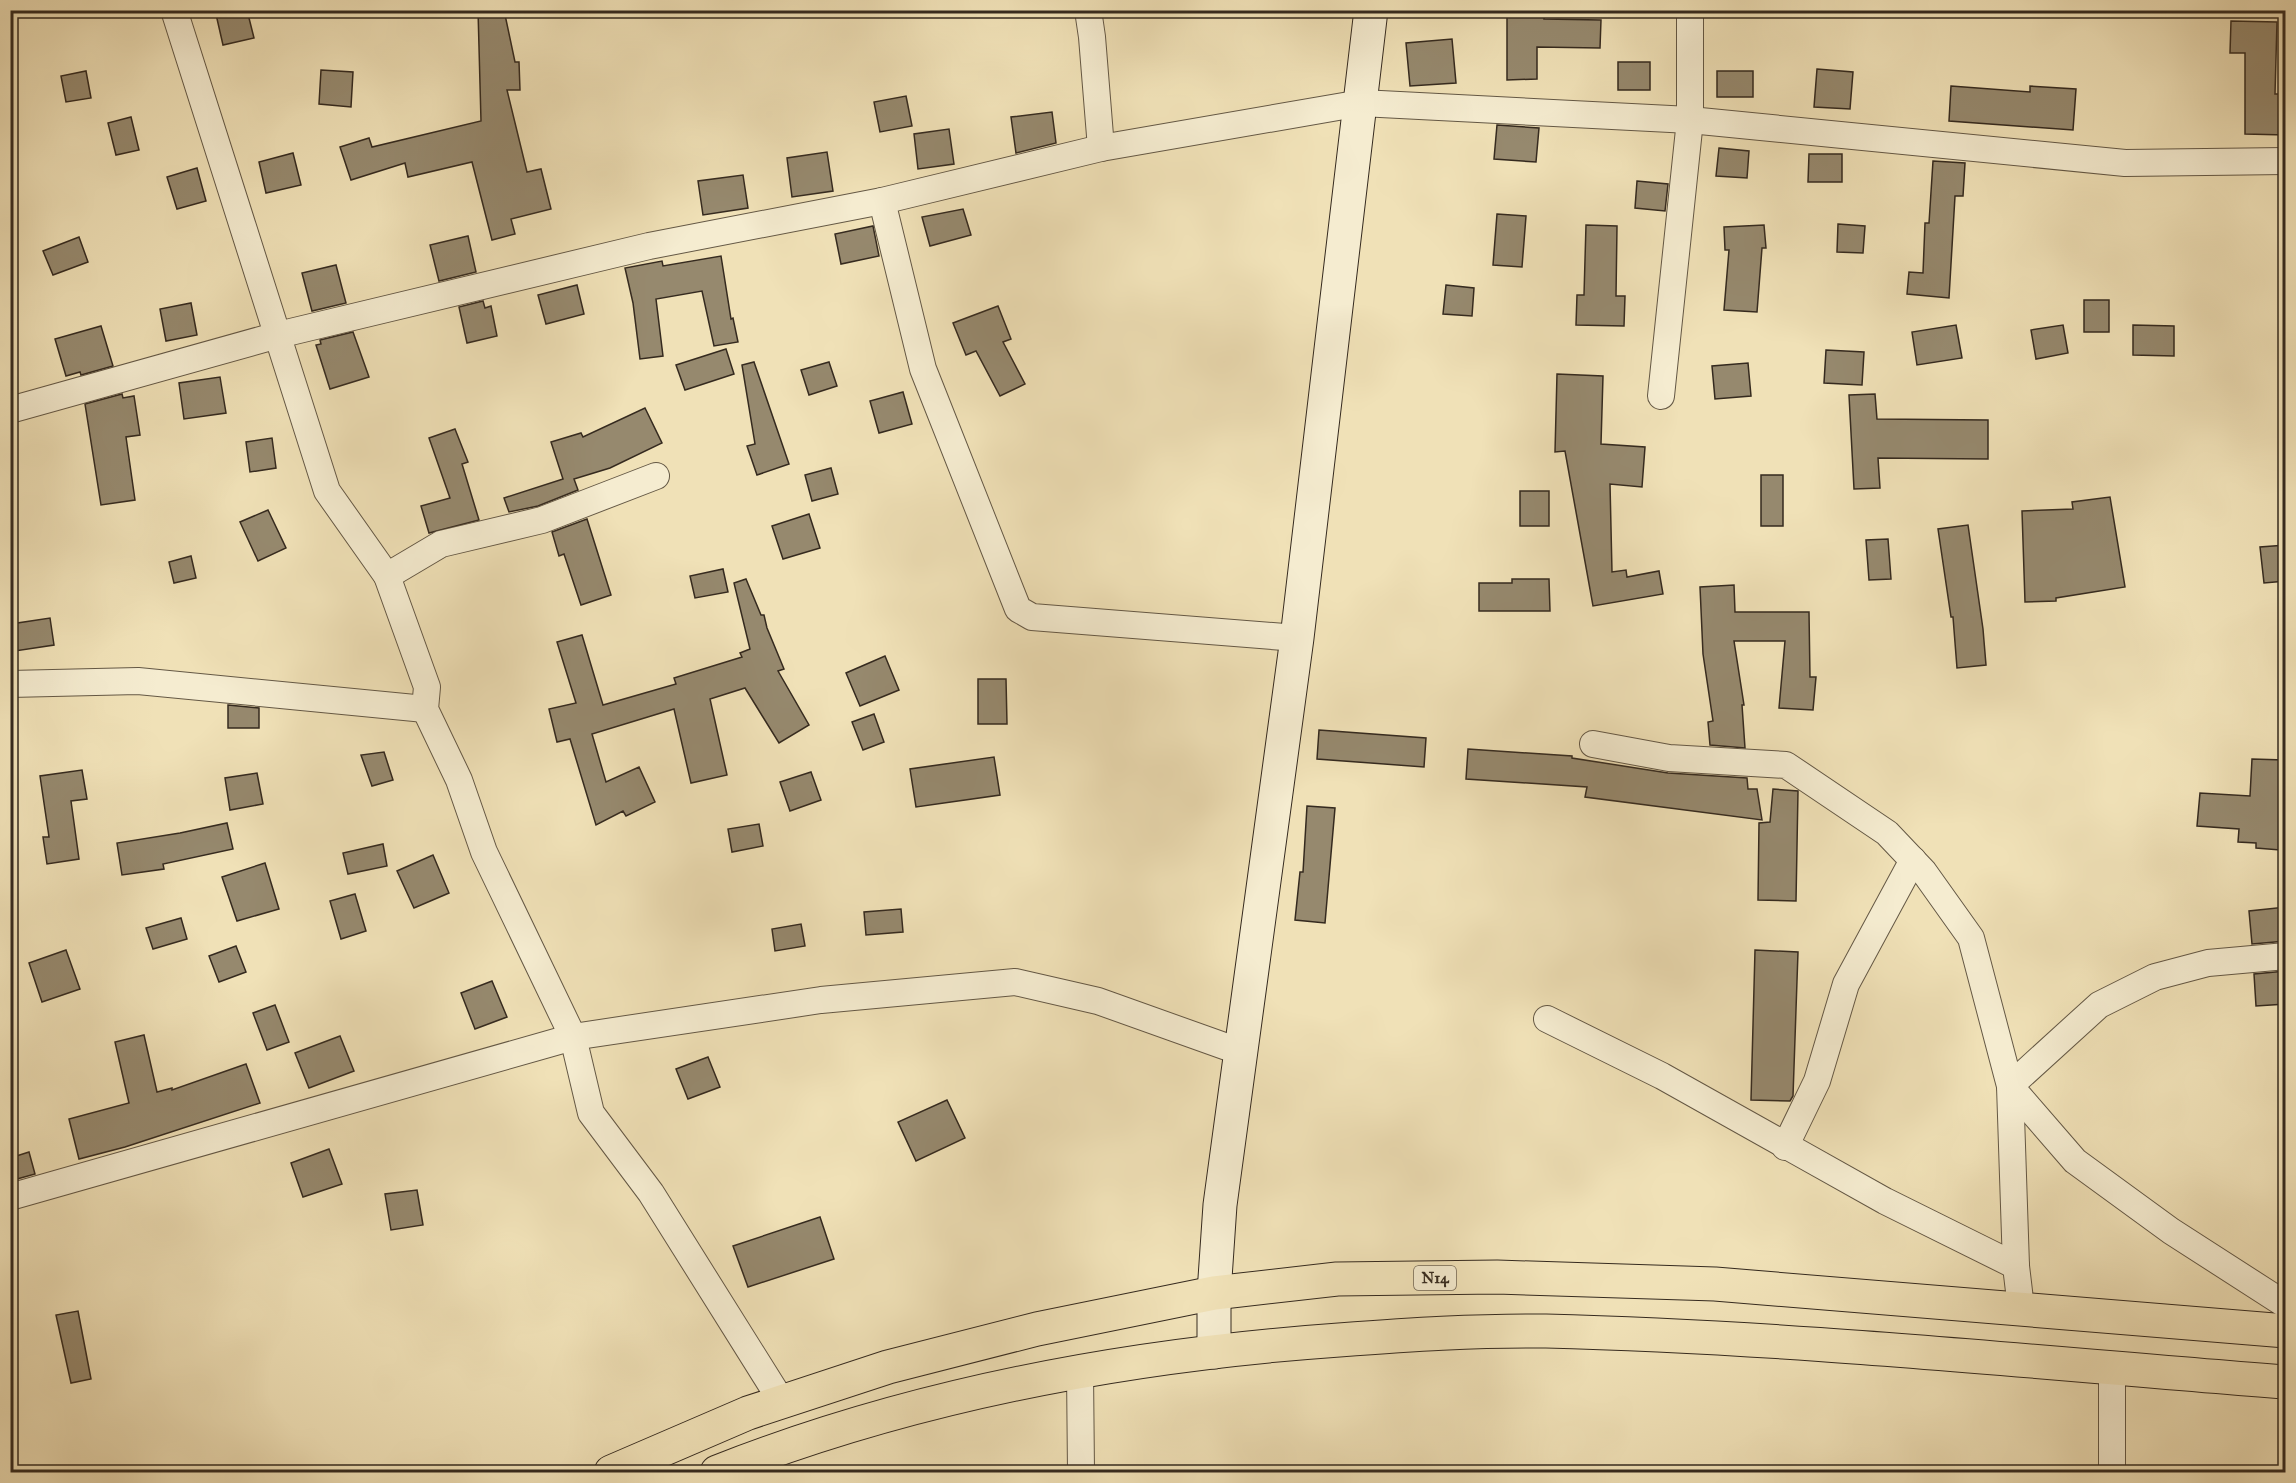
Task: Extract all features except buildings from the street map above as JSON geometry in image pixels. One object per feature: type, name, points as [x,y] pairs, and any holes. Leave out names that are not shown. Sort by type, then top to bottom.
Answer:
[{"type":"main road","name":"N14","points":[[611,1473],[748,1413],[888,1367],[1037,1329],[1214,1293],[1337,1279],[1497,1277],[1715,1284],[2286,1331]]},
{"type":"main road","points":[[717,1473],[773,1450],[931,1402],[1080,1372],[1291,1343],[1412,1335],[1542,1331],[1694,1337],[2286,1382]]},
{"type":"street","points":[[174,10],[327,491],[387,576],[427,687],[425,709],[459,780],[484,852],[573,1037],[591,1113],[651,1193],[782,1402]]},
{"type":"street","points":[[1088,10],[1101,148]]},
{"type":"street","points":[[1214,1352],[1214,1293],[1220,1205],[1297,638],[1371,10]]},
{"type":"street","points":[[1661,396],[1690,120],[1689,10]]},
{"type":"street","points":[[10,410],[278,335],[649,246],[882,201],[1101,148],[1361,103],[1690,120],[2126,163],[2286,160]]},
{"type":"street","points":[[882,201],[923,369],[1018,609],[1032,617],[1297,638]]},
{"type":"street","points":[[387,576],[441,544],[542,520],[657,476]]},
{"type":"street","points":[[10,684],[138,681],[425,709]]},
{"type":"street","points":[[1593,744],[1670,758],[1786,765],[1887,833],[1924,872],[1971,938],[2010,1086],[2016,1266],[2021,1308]]},
{"type":"street","points":[[1785,1147],[1817,1082],[1846,984],[1913,860]]},
{"type":"street","points":[[2010,1086],[2099,1005],[2155,978],[2208,963],[2286,956]]},
{"type":"street","points":[[10,1197],[573,1037],[820,1000],[1015,982],[1098,1001],[1241,1052]]},
{"type":"street","points":[[1547,1018],[1662,1076],[1885,1201],[2016,1266]]},
{"type":"street","points":[[2010,1086],[2074,1161],[2171,1231],[2286,1305]]},
{"type":"street","points":[[2112,1368],[2112,1473]]},
{"type":"street","points":[[1080,1372],[1081,1473]]}]
